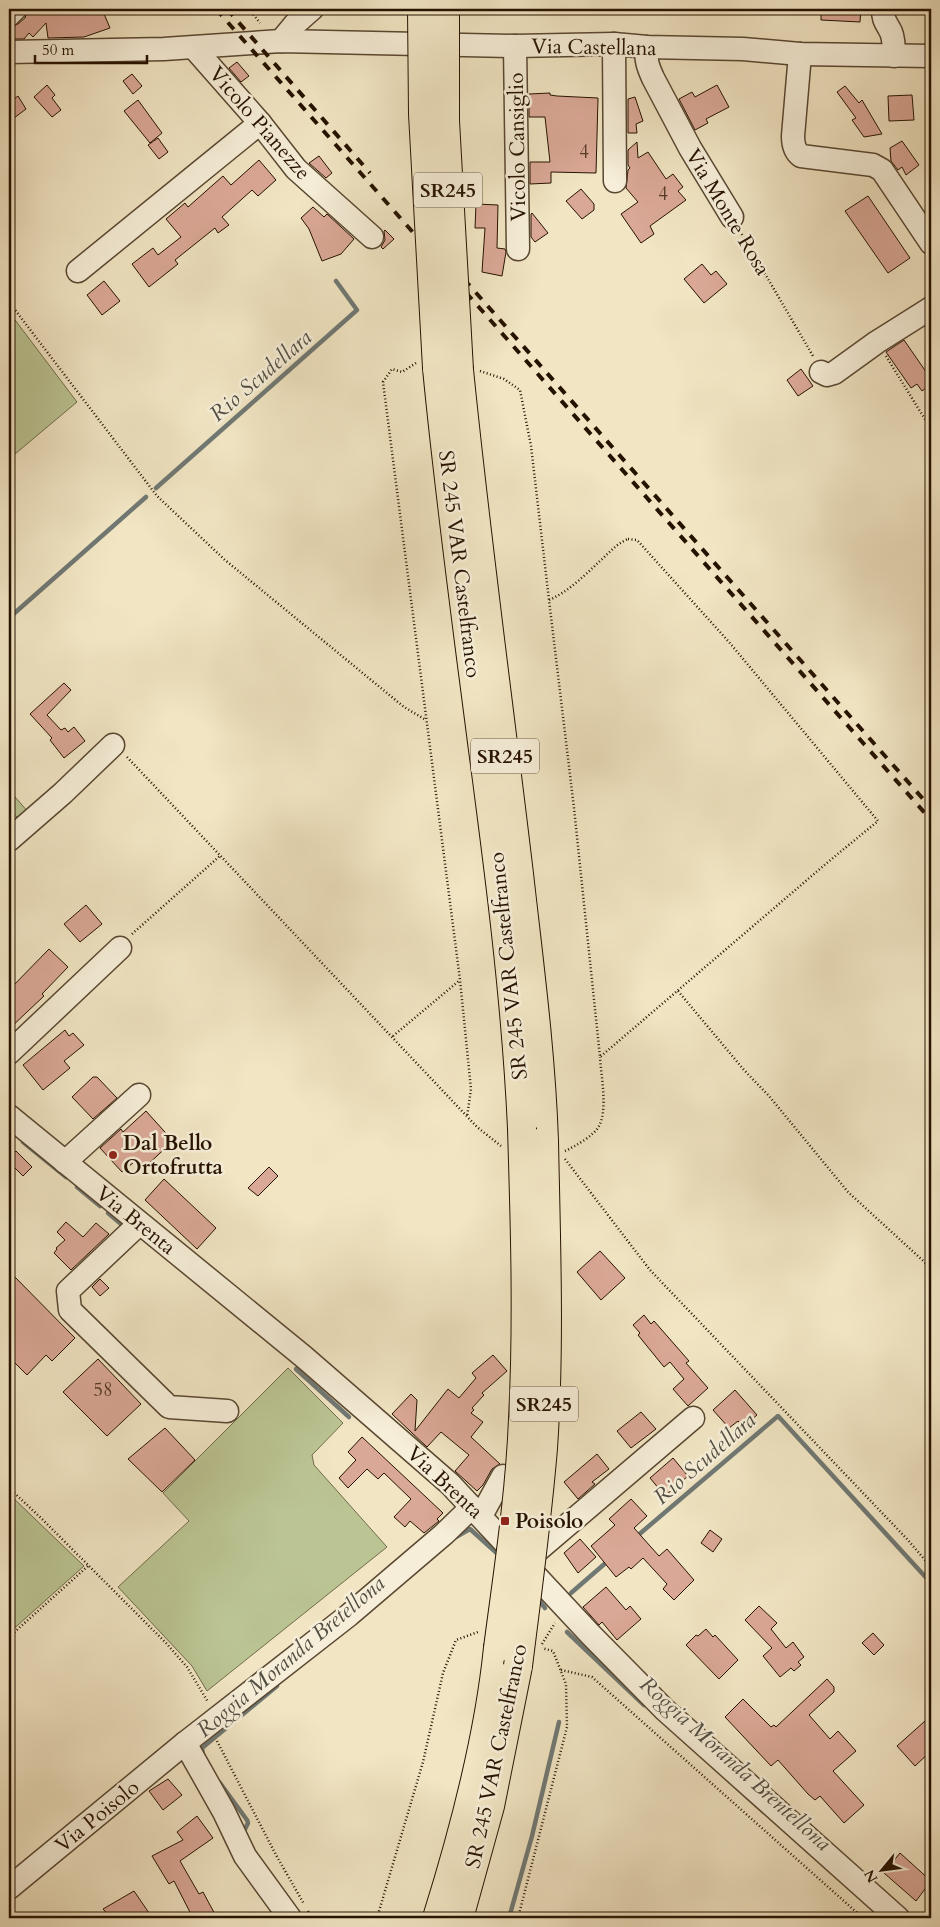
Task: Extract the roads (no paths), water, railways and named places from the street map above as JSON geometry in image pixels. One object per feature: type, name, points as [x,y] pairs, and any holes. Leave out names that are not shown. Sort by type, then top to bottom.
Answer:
[{"type":"highway","name":"SR 245 VAR Castelfranco","points":[[422,9],[423,114],[448,369],[478,546],[508,779],[538,1038],[526,1256],[523,1420],[515,1517],[492,1699],[476,1774],[437,1918]]},
{"type":"highway","name":"SR 245 VAR Castelfranco","points":[[445,9],[448,369]]},
{"type":"highway","name":"SR 245 VAR Castelfranco","points":[[459,1918],[490,1806],[518,1666],[543,1447],[547,1333],[533,1134]]},
{"type":"street","points":[[9,15],[15,9]]},
{"type":"street","points":[[281,41],[295,24],[312,9]]},
{"type":"street","points":[[883,9],[885,24],[894,41],[894,56]]},
{"type":"street","name":"Via Castellana","points":[[9,52],[194,48],[259,33],[281,41],[515,46],[614,44],[647,47],[743,49],[800,54],[931,56]]},
{"type":"street","points":[[614,44],[615,181]]},
{"type":"street","name":"Vicolo Cansiglio","points":[[515,46],[518,249]]},
{"type":"street","name":"Via Monte Rosa","points":[[647,47],[647,66],[690,148],[732,217]]},
{"type":"street","name":"Vicolo Pianezze","points":[[194,48],[260,123],[296,169],[372,237]]},
{"type":"street","points":[[800,54],[793,136],[796,152],[801,156],[873,165],[882,170],[931,242]]},
{"type":"street","points":[[78,271],[260,123]]},
{"type":"street","points":[[821,372],[827,375],[834,373],[877,342],[931,308]]},
{"type":"street","points":[[9,840],[64,793],[113,746]]},
{"type":"street","points":[[9,1053],[120,948]]},
{"type":"street","points":[[65,1162],[139,1095]]},
{"type":"street","name":"Via Brenta","points":[[9,1116],[304,1357],[450,1484],[568,1610],[670,1714],[898,1918]]},
{"type":"street","points":[[139,1224],[68,1291],[70,1310],[169,1407],[227,1411]]},
{"type":"street","points":[[524,1562],[693,1418]]},
{"type":"street","name":"Via Poisolo","points":[[9,1888],[185,1744],[349,1615],[444,1534],[476,1512],[502,1476]]},
{"type":"street","points":[[185,1744],[224,1812],[245,1856],[290,1918]]},
{"type":"waterway","name":"Rio Scudellara","points":[[156,488],[357,310],[336,281]]},
{"type":"waterway","name":"Rio Scudellara","points":[[9,618],[146,497]]},
{"type":"waterway","points":[[23,1142],[66,1177]]},
{"type":"waterway","points":[[77,1187],[100,1206]]},
{"type":"waterway","points":[[108,1213],[121,1224]]},
{"type":"waterway","points":[[296,1369],[349,1417]]},
{"type":"waterway","name":"Rio Scudellara","points":[[636,1537],[778,1416],[931,1583]]},
{"type":"waterway","name":"Roggia Moranda Bretellona","points":[[456,1537],[470,1529],[500,1556]]},
{"type":"waterway","name":"Rio Scudellara","points":[[571,1593],[609,1560]]},
{"type":"waterway","name":"Roggia Moranda Bretellona","points":[[536,1597],[545,1608]]},
{"type":"waterway","name":"Roggia Moranda Brentellona","points":[[567,1632],[644,1705]]},
{"type":"waterway","name":"Roggia Moranda Bretellona","points":[[203,1755],[202,1748],[277,1686]]},
{"type":"waterway","points":[[509,1918],[532,1836],[559,1722]]},
{"type":"waterway","name":"Roggia Moranda Bretellona","points":[[220,1783],[247,1820],[248,1823],[243,1833]]},
{"type":"railway","points":[[216,9],[931,820]]},
{"type":"railway","points":[[227,9],[370,173]]},
{"type":"railway","points":[[440,252],[931,808]]},
{"type":"place","name":"Dal Bello Ortofrutta","points":[[113,1155]]},
{"type":"place","name":"Poisolo","points":[[505,1521]]}]
